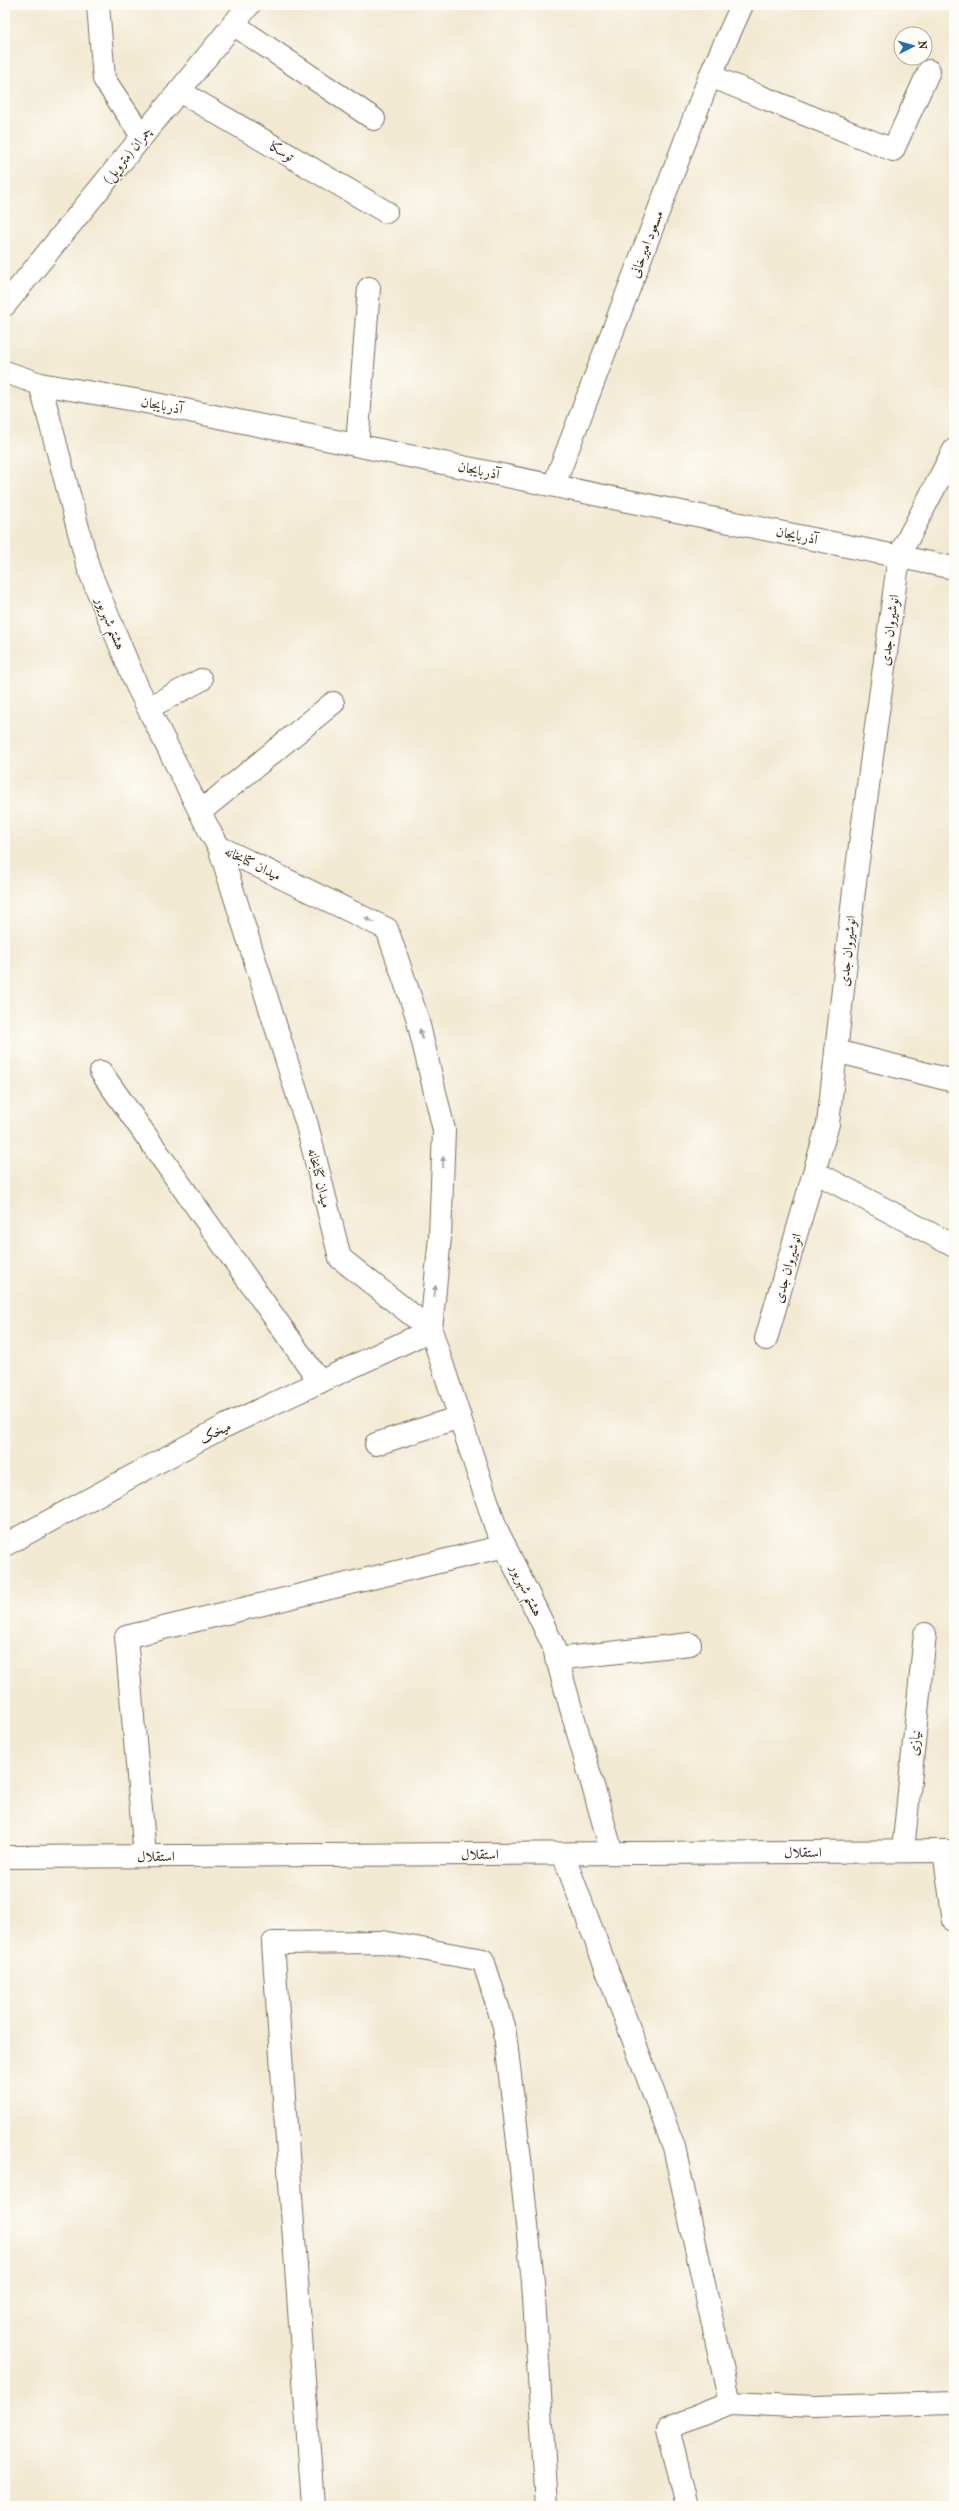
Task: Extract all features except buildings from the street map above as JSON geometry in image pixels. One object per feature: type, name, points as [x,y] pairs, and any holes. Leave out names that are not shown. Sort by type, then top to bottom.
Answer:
[{"type":"street","points":[[98,5],[104,79],[142,136]]},
{"type":"street","name":"چمران (متروپل)","points":[[5,305],[248,5]]},
{"type":"street","name":"مسعود امیرخانی","points":[[554,485],[710,76],[742,5]]},
{"type":"street","points":[[233,24],[374,119]]},
{"type":"street","points":[[710,76],[893,150],[929,71]]},
{"type":"street","name":"توسکا","points":[[179,91],[386,212]]},
{"type":"street","points":[[357,445],[369,288]]},
{"type":"street","name":"آذربایجان","points":[[5,372],[40,384],[141,401],[954,568]]},
{"type":"street","name":"هشتم شهریور","points":[[40,384],[89,570],[148,708],[219,847]]},
{"type":"street","name":"انوشیروان جدی","points":[[766,1339],[828,1124],[854,890],[900,556],[954,450]]},
{"type":"street","points":[[148,708],[200,680]]},
{"type":"street","points":[[200,812],[333,703]]},
{"type":"street","name":"میدان کتابخانه","points":[[219,847],[387,929],[417,1017],[444,1130],[440,1237],[431,1330]]},
{"type":"street","name":"میدان کتابخانه","points":[[219,847],[307,1125],[340,1258],[431,1330]]},
{"type":"street","points":[[836,1051],[954,1080]]},
{"type":"street","points":[[101,1072],[320,1382]]},
{"type":"street","points":[[815,1172],[954,1246]]},
{"type":"street","name":"هشتم شهریور","points":[[431,1330],[496,1528],[553,1645],[612,1853]]},
{"type":"street","name":"میخک","points":[[5,1545],[223,1427],[431,1330]]},
{"type":"street","points":[[376,1444],[460,1417]]},
{"type":"street","points":[[145,1856],[126,1637],[505,1546]]},
{"type":"street","name":"نیازی","points":[[903,1851],[925,1634]]},
{"type":"street","points":[[556,1659],[690,1644]]},
{"type":"street","points":[[949,1851],[954,1921]]},
{"type":"street","name":"استقلال","points":[[5,1857],[949,1851]]},
{"type":"street","points":[[563,1854],[674,2147],[730,2403]]},
{"type":"street","points":[[313,2506],[273,1943],[382,1942],[483,1960],[504,2026],[533,2282],[547,2506]]},
{"type":"street","points":[[687,2506],[668,2428],[730,2403],[814,2407],[954,2403]]}]
